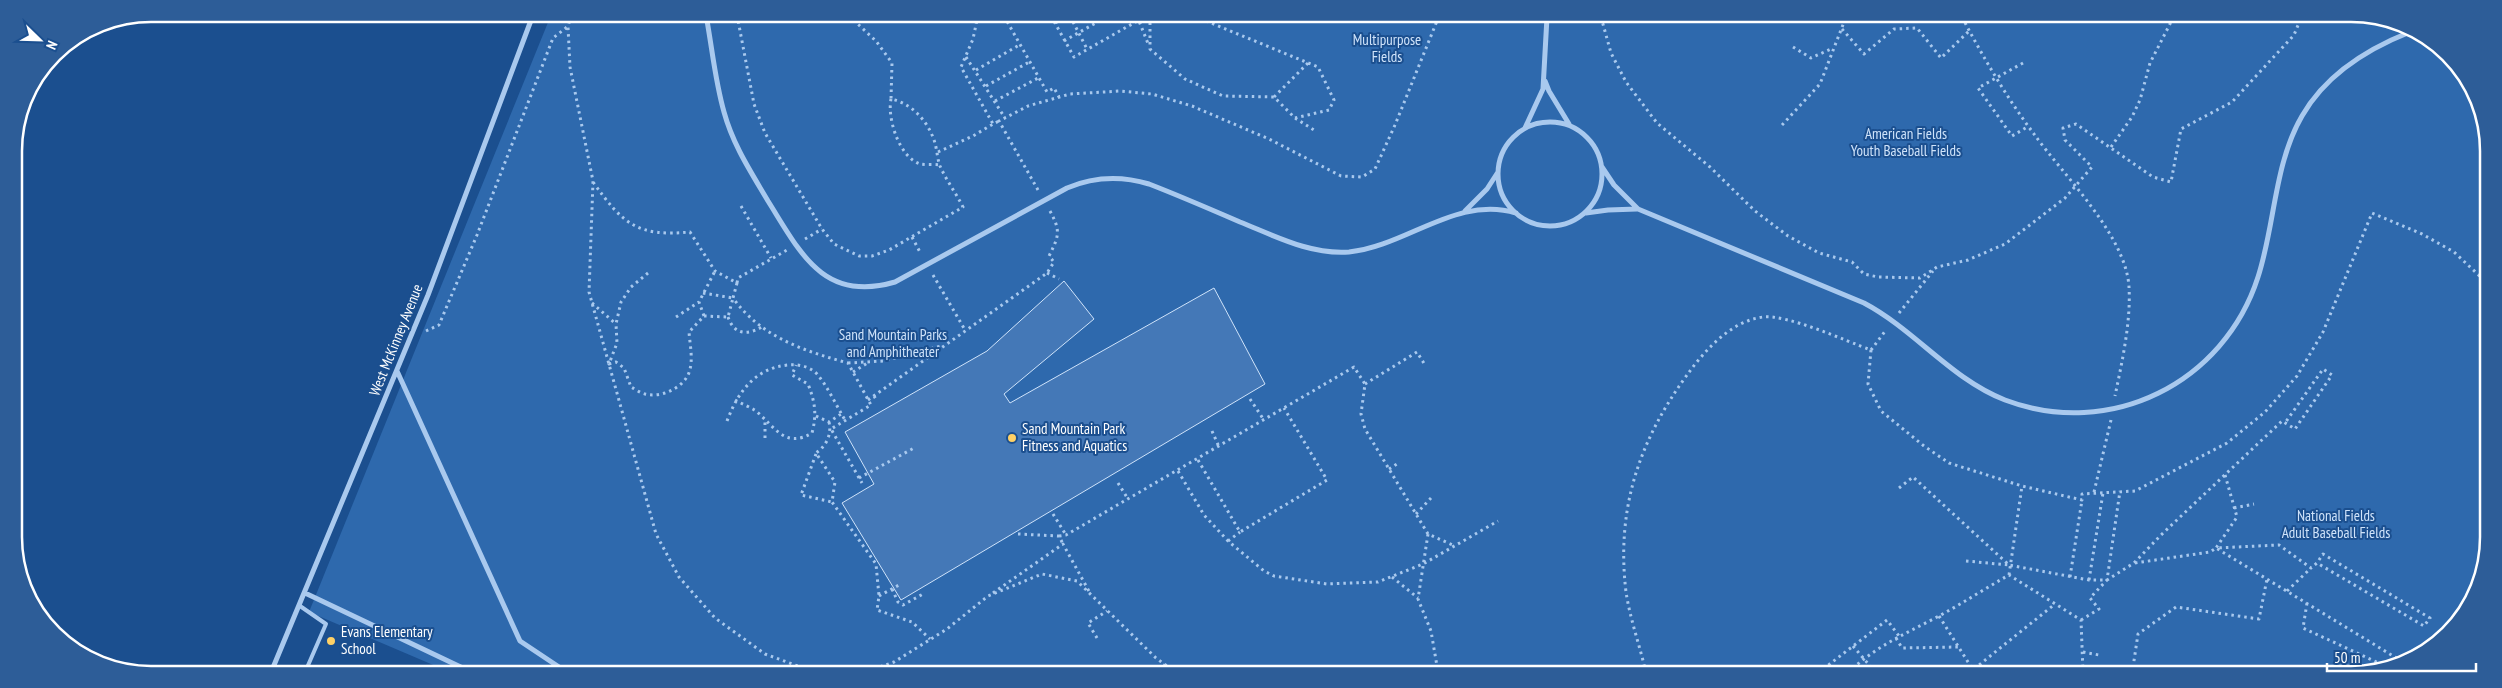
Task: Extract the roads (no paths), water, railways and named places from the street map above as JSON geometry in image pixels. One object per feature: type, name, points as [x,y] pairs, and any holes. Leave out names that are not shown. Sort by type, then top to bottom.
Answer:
[{"type":"street","points":[[1524,128],[1552,121],[1569,124],[1584,132],[1595,145],[1602,167],[1603,178],[1599,194],[1590,209],[1576,220],[1560,226],[1542,226],[1525,221],[1516,213],[1502,194],[1498,171],[1500,159],[1508,143],[1524,128],[1543,89],[1548,22]]},
{"type":"street","name":"West McKinney Avenue","points":[[274,666],[410,340],[530,23]]},
{"type":"street","points":[[707,23],[718,89],[731,133],[741,155],[806,261],[831,279],[862,287],[877,287],[895,282],[1082,181],[1100,179],[1136,180],[1294,244],[1328,252],[1365,249],[1464,211],[1500,208],[1516,213]]},
{"type":"street","points":[[1602,167],[1614,186],[1638,209],[1864,303],[1894,320],[1963,378],[1995,396],[2015,403],[2056,412],[2113,410],[2132,405],[2170,388],[2209,358],[2225,340],[2234,328],[2258,278],[2286,152],[2302,116],[2316,95],[2359,56],[2404,34]]},
{"type":"street","points":[[1544,78],[1548,91],[1569,124]]},
{"type":"street","points":[[1464,211],[1487,189],[1498,171]]},
{"type":"street","points":[[1584,214],[1608,210],[1638,209]]},
{"type":"street","points":[[397,371],[520,641],[559,666]]},
{"type":"street","points":[[305,593],[458,666]]},
{"type":"lane","points":[[300,606],[326,624],[308,666]]},
{"type":"place","name":"Sand Mountain Park Fitness and Aquatics","points":[[1012,438]]},
{"type":"place","name":"Evans Elementary School","points":[[331,641]]},
{"type":"park label","name":"Multipurpose Fields","points":[[1387,48]]},
{"type":"park label","name":"American Fields Youth Baseball Fields","points":[[1906,142]]},
{"type":"park label","name":"Sand Mountain Parks and Amphitheater","points":[[893,344]]},
{"type":"park label","name":"National Fields Adult Baseball Fields","points":[[2336,524]]}]
